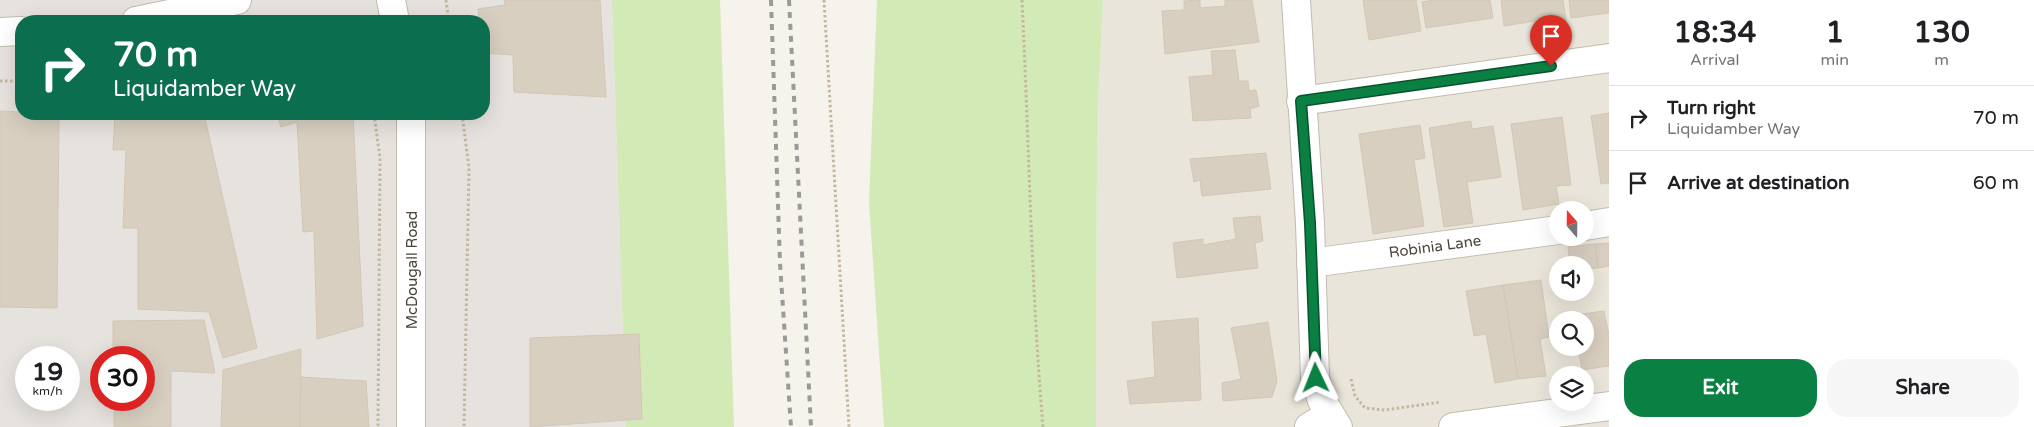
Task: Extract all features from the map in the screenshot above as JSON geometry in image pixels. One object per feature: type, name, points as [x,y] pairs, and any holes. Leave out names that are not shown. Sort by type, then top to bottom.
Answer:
[{"type":"street","points":[[165,15],[237,0]]},
{"type":"street","points":[[391,0],[394,15]]},
{"type":"street","points":[[1296,0],[1312,263],[1316,378],[1326,423]]},
{"type":"street","points":[[0,32],[15,31]]},
{"type":"street","points":[[1301,101],[1609,58]]},
{"type":"street","name":"McDougall Road","points":[[411,120],[411,427]]},
{"type":"street","points":[[1594,224],[1609,222]]},
{"type":"street","name":"Robinia Lane","points":[[1312,263],[1549,231]]},
{"type":"street","points":[[1453,427],[1598,414]]},
{"type":"path","points":[[446,0],[448,15]]},
{"type":"path","points":[[824,0],[849,427]]},
{"type":"path","points":[[1022,0],[1030,152],[1035,332],[1043,427]]},
{"type":"path","points":[[0,81],[15,81]]},
{"type":"path","points":[[375,120],[380,158],[378,427]]},
{"type":"path","points":[[463,120],[468,168],[464,427]]},
{"type":"path","points":[[1352,379],[1355,396],[1364,408],[1385,410],[1442,402]]},
{"type":"shaded area","points":[[0,0],[612,0],[626,427],[0,427]]},
{"type":"shaded area","points":[[1103,0],[1609,0],[1609,427],[1096,427],[1097,124]]},
{"type":"green space","points":[[612,0],[720,0],[734,427],[626,427]]},
{"type":"green space","points":[[877,0],[1103,0],[1097,124],[1096,427],[884,427],[869,202]]},
{"type":"building","points":[[504,0],[600,0],[606,97],[514,92],[513,55],[490,53],[490,15],[478,15],[478,9],[505,5]]},
{"type":"building","points":[[1200,0],[1200,8],[1225,6],[1225,0],[1252,0],[1259,42],[1165,54],[1162,11],[1184,10],[1184,1]]},
{"type":"building","points":[[1363,0],[1416,0],[1421,31],[1369,40]]},
{"type":"building","points":[[1433,0],[1490,0],[1493,18],[1426,28],[1422,2]]},
{"type":"building","points":[[1501,0],[1563,0],[1567,27],[1545,32],[1542,20],[1504,26]]},
{"type":"building","points":[[1569,0],[1609,0],[1609,13],[1571,18]]},
{"type":"building","points":[[1235,50],[1239,81],[1248,81],[1249,91],[1256,90],[1259,106],[1250,109],[1251,118],[1193,121],[1189,77],[1213,75],[1211,51]]},
{"type":"building","points":[[0,111],[15,112],[15,120],[59,120],[57,308],[0,307]]},
{"type":"building","points":[[1609,113],[1609,183],[1601,184],[1591,116]]},
{"type":"building","points":[[1562,117],[1571,185],[1556,186],[1558,201],[1549,201],[1549,206],[1523,210],[1511,124]]},
{"type":"building","points":[[115,120],[205,120],[257,348],[223,358],[209,312],[138,309],[138,228],[123,228],[126,150],[113,150]]},
{"type":"building","points":[[279,120],[353,120],[363,326],[317,339],[314,231],[303,232],[297,122],[281,127]]},
{"type":"building","points":[[1471,121],[1472,129],[1493,126],[1501,177],[1467,182],[1473,223],[1444,227],[1429,128]]},
{"type":"building","points":[[1420,125],[1425,158],[1414,160],[1424,226],[1373,234],[1359,134]]},
{"type":"building","points":[[1266,153],[1271,189],[1202,196],[1200,180],[1194,182],[1190,159]]},
{"type":"building","points":[[1260,216],[1263,241],[1255,243],[1258,268],[1177,278],[1173,243],[1203,239],[1203,245],[1236,239],[1233,218]]},
{"type":"building","points":[[1609,243],[1609,266],[1598,268],[1595,244]]},
{"type":"building","points":[[1594,244],[1598,268],[1594,268],[1594,256],[1569,256],[1568,247],[1594,246]]},
{"type":"building","points":[[1541,280],[1549,337],[1540,339],[1546,376],[1518,379],[1503,285]]},
{"type":"building","points":[[1503,285],[1518,379],[1495,383],[1486,334],[1474,336],[1466,291]]},
{"type":"building","points":[[1604,311],[1609,335],[1609,366],[1594,368],[1594,366],[1581,366],[1580,356],[1594,356],[1594,312]]},
{"type":"building","points":[[1198,318],[1201,400],[1130,404],[1127,381],[1155,377],[1152,322]]},
{"type":"building","points":[[204,320],[215,373],[171,371],[171,427],[114,427],[114,411],[155,411],[155,346],[113,346],[113,321]]},
{"type":"building","points":[[1268,322],[1277,381],[1272,397],[1223,401],[1222,383],[1241,379],[1231,328]]},
{"type":"building","points":[[639,334],[642,419],[530,427],[530,338]]},
{"type":"building","points":[[301,349],[300,427],[221,427],[223,370]]},
{"type":"building","points":[[301,377],[366,381],[369,427],[300,427]]},
{"type":"railway","points":[[771,0],[780,263],[791,427]]},
{"type":"railway","points":[[789,0],[811,427]]},
{"type":"route","points":[[1316,378],[1310,223],[1301,101],[1551,66]]}]
